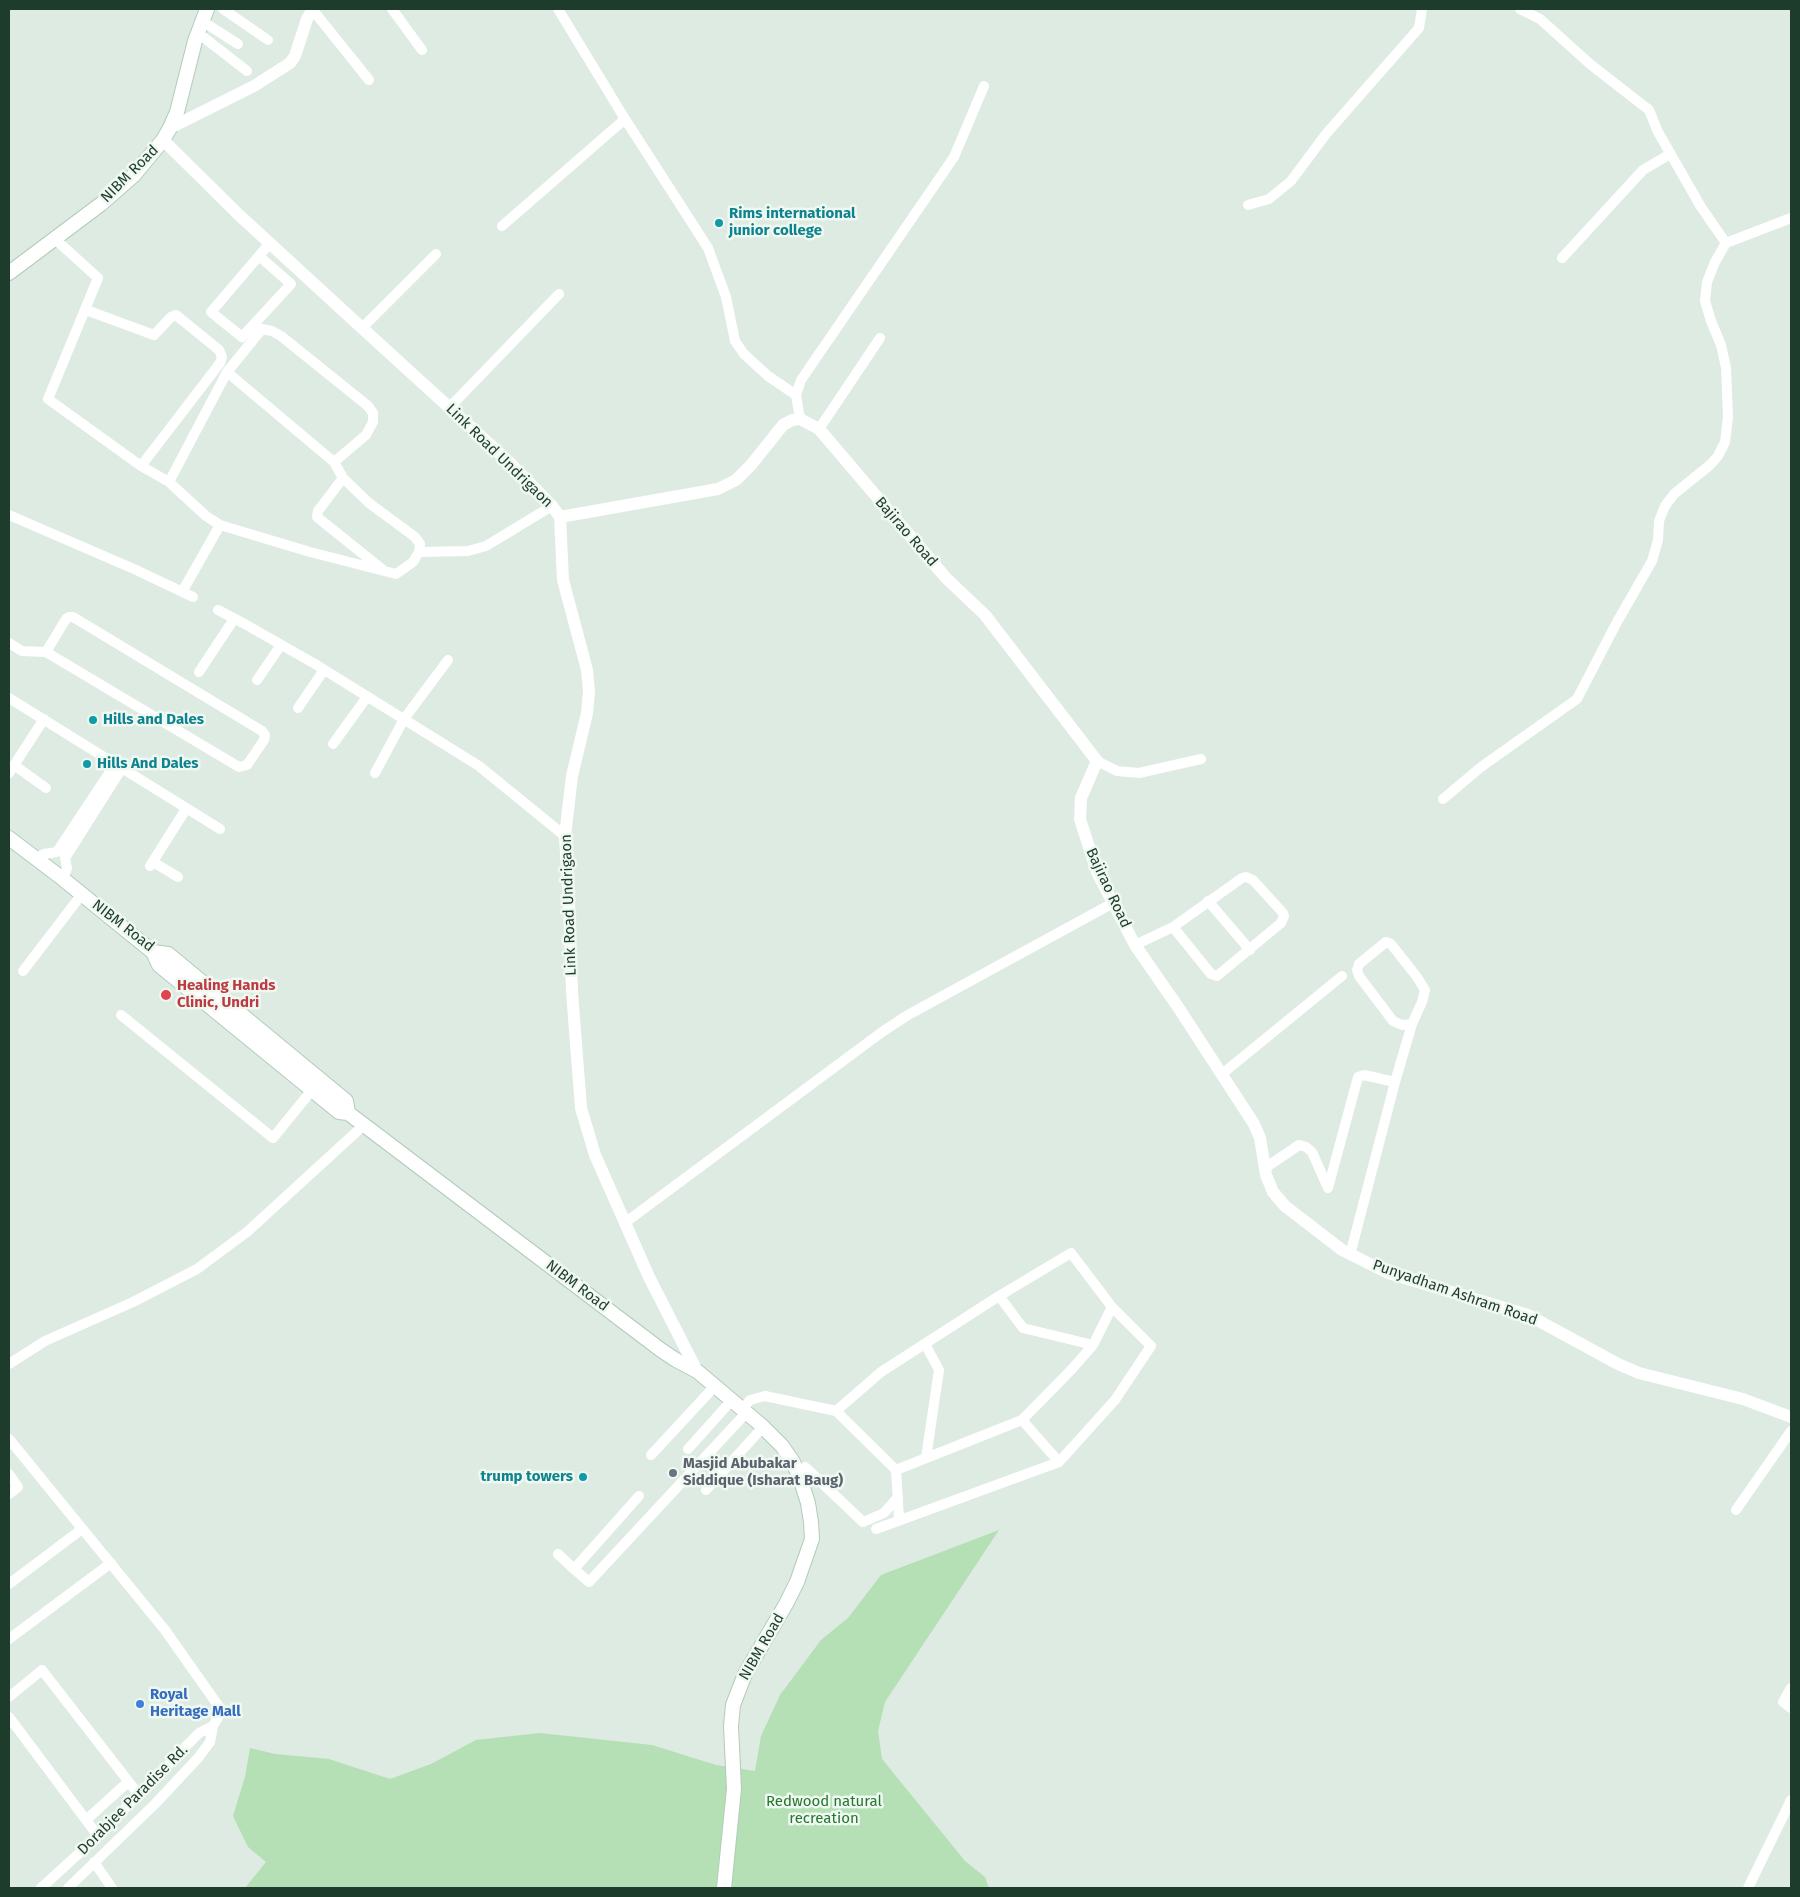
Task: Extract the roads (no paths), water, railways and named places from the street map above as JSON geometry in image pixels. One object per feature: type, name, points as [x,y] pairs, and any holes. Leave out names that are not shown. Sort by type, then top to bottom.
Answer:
[{"type":"main road","name":"NIBM Road","points":[[9,273],[101,204],[130,178],[162,140],[177,112],[204,16]]},
{"type":"main road","name":"NIBM Road","points":[[9,838],[153,952],[168,954],[346,1101],[348,1113],[661,1350],[697,1370],[763,1427],[782,1446],[793,1462],[802,1481],[811,1522],[812,1538],[797,1582],[745,1674],[733,1705],[731,1726],[734,1789],[724,1888]]},
{"type":"main road","points":[[153,952],[159,965],[338,1112],[348,1113]]},
{"type":"street","points":[[223,9],[268,40]]},
{"type":"street","points":[[312,9],[369,80]]},
{"type":"street","points":[[170,128],[254,86],[290,63],[295,56],[312,9]]},
{"type":"street","points":[[392,9],[422,50]]},
{"type":"street","points":[[558,9],[625,119],[708,248],[726,297],[735,341],[744,354],[768,376],[796,395]]},
{"type":"street","points":[[1248,205],[1269,199],[1291,181],[1326,134],[1419,28],[1422,9]]},
{"type":"street","points":[[1520,9],[1540,19],[1590,64],[1649,110],[1670,154],[1701,207],[1726,243]]},
{"type":"street","points":[[204,16],[238,44]]},
{"type":"street","points":[[204,16],[246,72]]},
{"type":"street","points":[[560,517],[718,489],[736,480],[751,466],[783,424],[800,419],[796,395],[801,380],[954,157],[984,86]]},
{"type":"street","points":[[502,226],[625,119]]},
{"type":"street","name":"Link Road Undrigaon","points":[[162,140],[270,243],[509,462],[552,506],[560,517],[563,580],[568,605],[584,656],[589,692],[587,713],[572,776],[565,836],[570,904],[572,992],[581,1108],[595,1155],[668,1315],[697,1370]]},
{"type":"street","points":[[1562,258],[1643,170],[1670,154]]},
{"type":"street","points":[[1443,799],[1481,767],[1577,699],[1613,629],[1652,562],[1658,540],[1659,521],[1665,506],[1674,494],[1710,465],[1718,456],[1725,442],[1728,417],[1726,368],[1721,345],[1705,301],[1707,282],[1715,262],[1726,243],[1791,218]]},
{"type":"street","points":[[55,239],[98,278],[48,399],[141,466],[170,482],[206,516],[220,525],[385,572],[396,574],[412,562],[419,552],[420,544],[416,537],[369,502],[343,478],[334,462],[228,372]]},
{"type":"street","points":[[259,256],[291,284],[242,338],[211,312],[270,243]]},
{"type":"street","points":[[362,328],[436,254]]},
{"type":"street","points":[[449,408],[559,294]]},
{"type":"street","points":[[86,310],[154,335],[170,317],[176,315],[219,350],[222,357],[220,363],[141,466]]},
{"type":"street","points":[[170,482],[228,372],[262,329],[272,331],[368,406],[373,413],[373,422],[366,435],[334,462]]},
{"type":"street","points":[[819,429],[880,338]]},
{"type":"street","name":"Bajirao Road","points":[[800,419],[819,429],[946,578],[985,615],[1097,761],[1080,798],[1080,819],[1097,872],[1135,944],[1254,1124],[1260,1138],[1265,1168],[1272,1192],[1285,1206],[1318,1233]]},
{"type":"street","points":[[343,478],[318,511],[317,517],[385,572]]},
{"type":"street","points":[[419,552],[468,551],[486,546],[552,506]]},
{"type":"street","points":[[9,515],[134,569],[193,597]]},
{"type":"street","points":[[182,592],[220,525]]},
{"type":"street","points":[[218,610],[324,670],[479,766],[565,836]]},
{"type":"street","points":[[9,644],[22,651],[46,652],[239,767],[247,765],[266,735],[73,617],[69,616],[66,619],[46,652]]},
{"type":"street","points":[[199,672],[234,619]]},
{"type":"street","points":[[257,680],[281,645]]},
{"type":"street","points":[[375,772],[404,719],[448,660]]},
{"type":"street","points":[[298,708],[324,670]]},
{"type":"street","points":[[333,744],[367,697]]},
{"type":"street","points":[[9,698],[220,829]]},
{"type":"street","points":[[44,719],[11,769],[46,788]]},
{"type":"street","points":[[1097,761],[1117,771],[1139,772],[1202,759]]},
{"type":"street","points":[[63,879],[67,868],[65,858],[87,814],[118,766]]},
{"type":"street","points":[[178,877],[151,864],[186,809]]},
{"type":"street","points":[[36,858],[44,854],[56,852],[87,814]]},
{"type":"street","points":[[1135,944],[1173,928],[1208,901],[1246,877],[1253,880],[1283,913],[1281,923],[1220,974],[1214,976],[1173,928]]},
{"type":"street","points":[[23,971],[82,894]]},
{"type":"street","points":[[1208,901],[1250,950]]},
{"type":"street","points":[[626,1222],[908,1014],[1113,903]]},
{"type":"street","points":[[1350,1255],[1395,1082],[1412,1024],[1425,990],[1391,944],[1386,942],[1359,964],[1357,970],[1359,976],[1393,1021],[1402,1025],[1412,1024]]},
{"type":"street","points":[[1222,1074],[1342,976]]},
{"type":"street","points":[[121,1015],[273,1138],[312,1090]]},
{"type":"street","points":[[1265,1168],[1299,1146],[1306,1147],[1312,1152],[1328,1188],[1358,1077],[1364,1075],[1395,1082]]},
{"type":"street","points":[[9,1364],[45,1341],[133,1302],[197,1269],[247,1232],[364,1125]]},
{"type":"street","name":"Punyadham Ashram Road","points":[[1318,1233],[1350,1255],[1388,1273],[1528,1315],[1618,1364],[1639,1373],[1744,1399],[1791,1417]]},
{"type":"street","points":[[836,1411],[881,1372],[1071,1252],[1112,1307],[1151,1346],[1114,1400],[1059,1462],[876,1529]]},
{"type":"street","points":[[1000,1296],[1023,1328],[1093,1345]]},
{"type":"street","points":[[896,1470],[1022,1420],[1093,1345],[1112,1307]]},
{"type":"street","points":[[925,1344],[939,1370],[926,1458]]},
{"type":"street","points":[[651,1455],[715,1386]]},
{"type":"street","points":[[558,1554],[589,1582],[745,1410],[750,1400],[765,1396],[836,1411],[896,1470],[899,1519]]},
{"type":"street","points":[[688,1449],[732,1400]]},
{"type":"street","points":[[1022,1420],[1059,1462]]},
{"type":"street","points":[[706,1490],[763,1427]]},
{"type":"street","points":[[1736,1510],[1791,1432]]},
{"type":"street","points":[[9,1439],[111,1563],[9,1639]]},
{"type":"street","points":[[805,1467],[863,1522],[884,1513],[898,1497]]},
{"type":"street","points":[[9,1474],[18,1486],[9,1494]]},
{"type":"street","points":[[574,1569],[639,1496]]},
{"type":"street","points":[[9,1584],[82,1529]]},
{"type":"street","name":"Dorabjee Paradise Rd.","points":[[41,1888],[98,1836],[199,1733],[213,1726],[222,1711],[165,1630],[111,1563]]},
{"type":"street","points":[[9,1696],[42,1670],[139,1795]]},
{"type":"street","points":[[1791,1688],[1783,1702],[1791,1708]]},
{"type":"street","points":[[9,1717],[98,1836]]},
{"type":"street","points":[[68,1888],[155,1804],[198,1758],[210,1742],[213,1726]]},
{"type":"street","points":[[86,1820],[128,1782]]},
{"type":"street","points":[[1748,1888],[1791,1800]]},
{"type":"street","points":[[94,1862],[112,1888]]},
{"type":"place","name":"Rims international junior college","points":[[719,223]]},
{"type":"place","name":"Hills and Dales","points":[[93,720]]},
{"type":"place","name":"Hills And Dales","points":[[87,764]]},
{"type":"place","name":"Healing Hands Clinic, Undri","points":[[166,995]]},
{"type":"place","name":"Masjid Abubakar Siddique (Isharat Baug)","points":[[673,1473]]},
{"type":"place","name":"trump towers","points":[[583,1477]]},
{"type":"place","name":"Royal Heritage Mall","points":[[140,1704]]},
{"type":"park label","name":"Redwood natural recreation","points":[[824,1810]]}]
